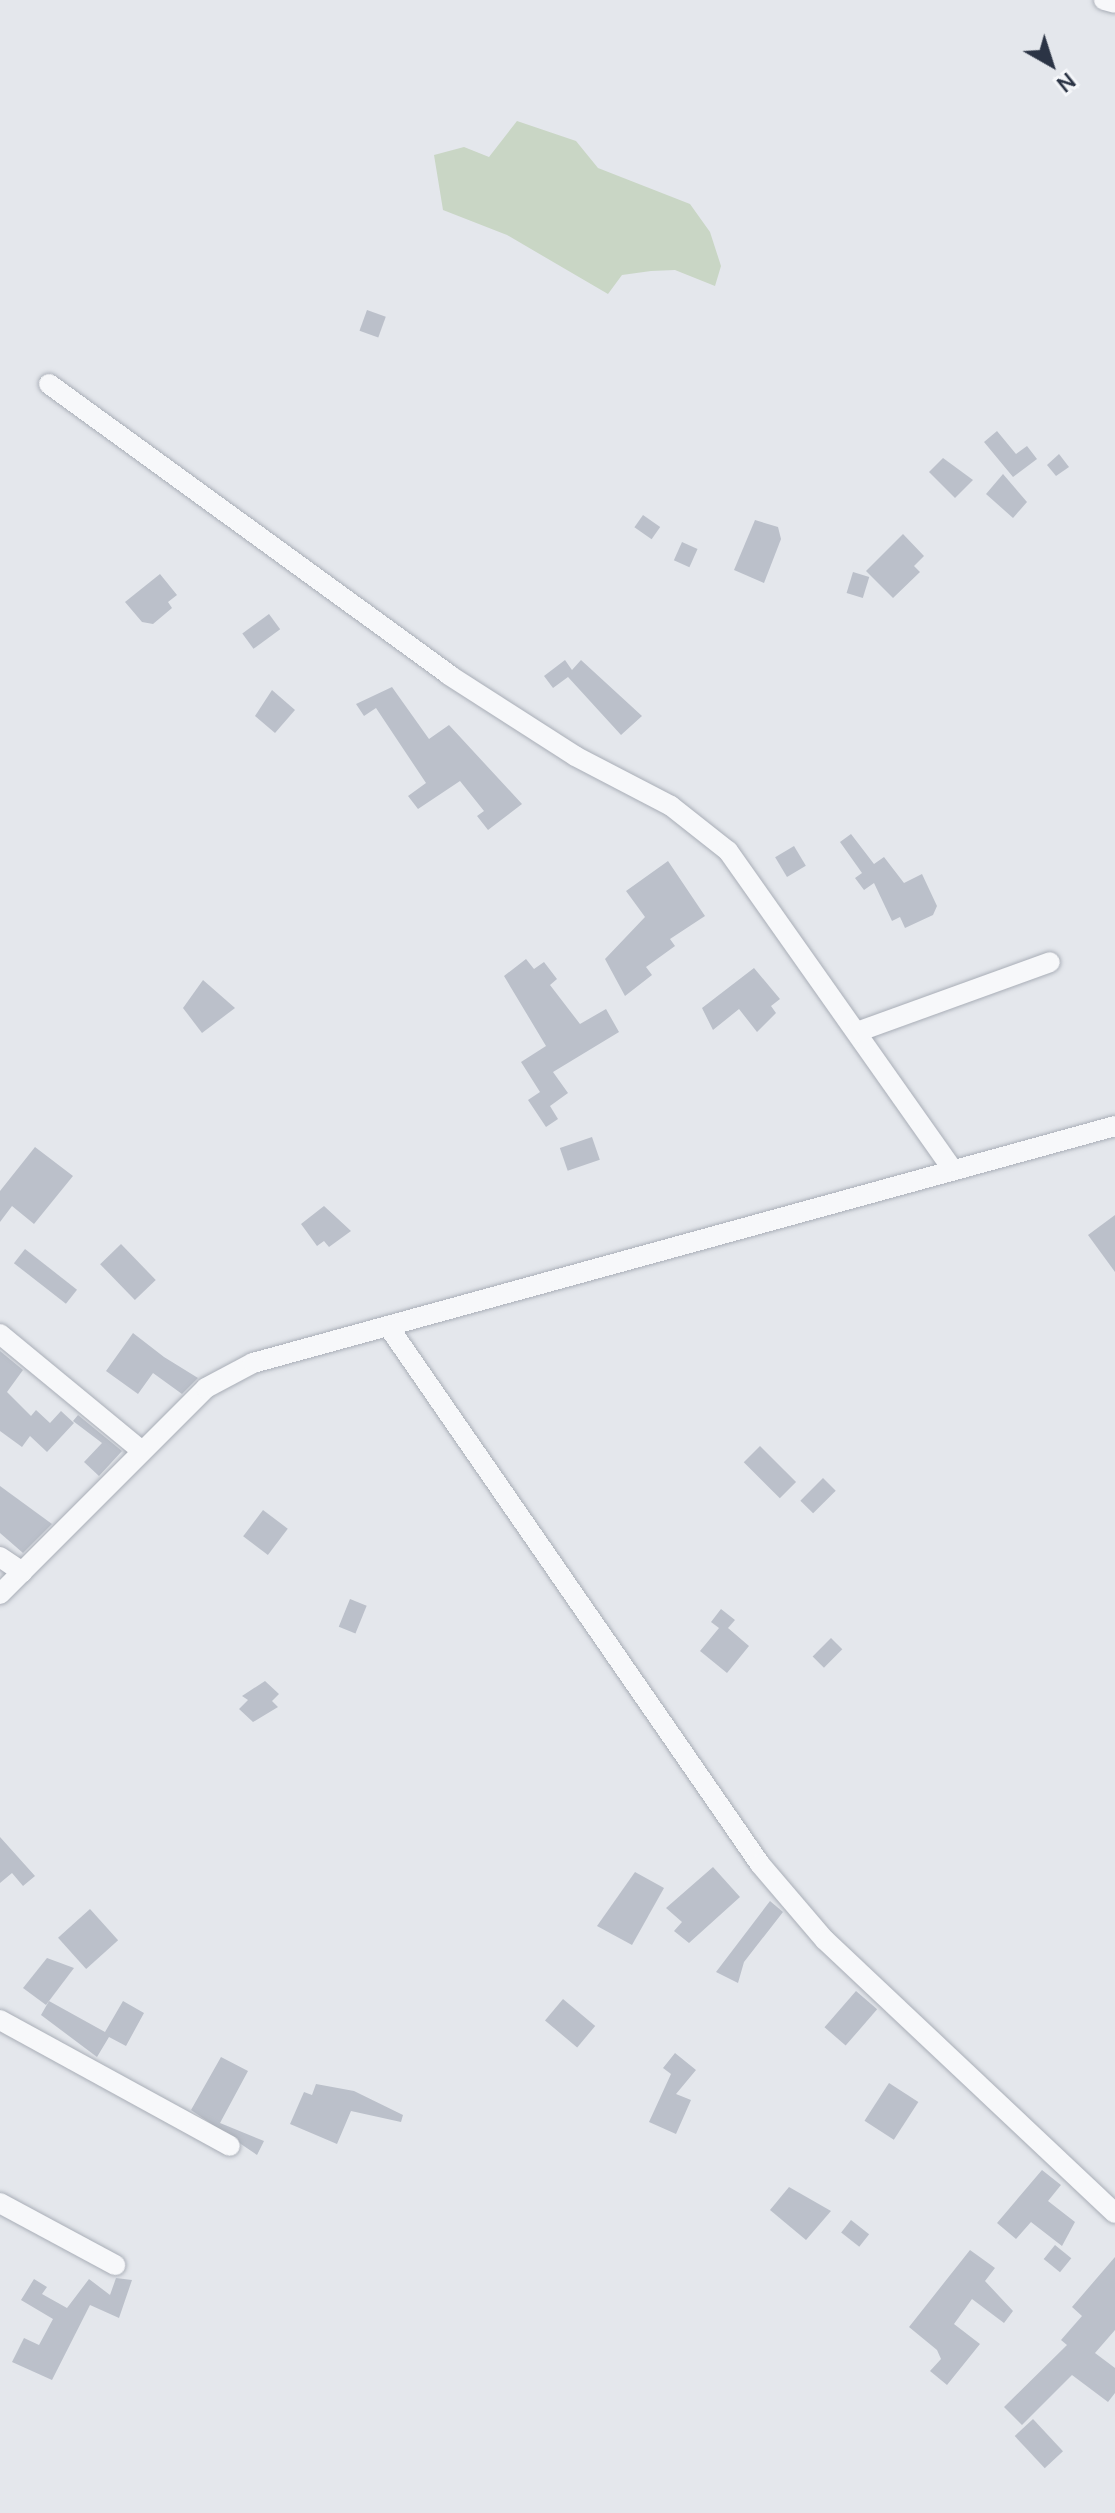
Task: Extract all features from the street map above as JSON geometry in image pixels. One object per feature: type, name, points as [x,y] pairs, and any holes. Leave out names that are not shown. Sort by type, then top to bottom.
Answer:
[{"type":"street","points":[[1104,0],[1115,3]]},
{"type":"street","points":[[49,384],[449,675],[575,756],[671,806],[728,851],[952,1168]]},
{"type":"street","points":[[857,1032],[1050,962]]},
{"type":"street","points":[[0,1594],[142,1451],[229,1373],[952,1168],[1115,1126]]},
{"type":"street","points":[[388,1326],[760,1864],[847,1962],[1115,2213]]},
{"type":"street","points":[[0,1334],[142,1451]]},
{"type":"street","points":[[0,1557],[22,1572]]},
{"type":"street","points":[[0,2020],[230,2146]]},
{"type":"street","points":[[0,2203],[115,2265]]},
{"type":"green space","points":[[517,121],[576,141],[598,168],[690,204],[710,232],[721,266],[715,286],[675,270],[651,271],[622,275],[608,294],[507,235],[443,210],[434,155],[464,147],[489,157]]},
{"type":"building","points":[[367,310],[386,317],[378,338],[359,331]]},
{"type":"building","points":[[997,431],[1016,454],[1027,446],[1037,459],[1013,477],[984,442]]},
{"type":"building","points":[[1059,454],[1069,467],[1056,476],[1047,465]]},
{"type":"building","points":[[943,458],[973,480],[955,498],[929,472]]},
{"type":"building","points":[[1003,474],[1027,502],[1013,518],[986,494]]},
{"type":"building","points":[[643,515],[660,527],[652,539],[634,527]]},
{"type":"building","points":[[755,520],[778,527],[781,539],[764,583],[734,570]]},
{"type":"building","points":[[903,534],[924,556],[914,566],[920,572],[893,598],[866,571]]},
{"type":"building","points":[[682,542],[698,549],[689,567],[674,560]]},
{"type":"building","points":[[853,572],[869,577],[863,598],[847,593]]},
{"type":"building","points":[[160,574],[177,595],[168,602],[172,608],[153,624],[142,622],[125,602]]},
{"type":"building","points":[[269,614],[280,629],[253,649],[242,633]]},
{"type":"building","points":[[565,660],[572,670],[581,660],[642,716],[621,735],[568,677],[553,688],[544,676]]},
{"type":"building","points":[[392,687],[429,739],[449,725],[522,804],[488,830],[477,816],[484,811],[460,781],[418,809],[408,796],[426,783],[376,708],[364,716],[356,704]]},
{"type":"building","points":[[272,690],[295,710],[275,733],[255,716]]},
{"type":"building","points":[[851,834],[874,864],[884,857],[904,883],[922,874],[937,906],[933,915],[905,928],[900,917],[892,921],[874,883],[864,890],[855,878],[862,873],[840,842]]},
{"type":"building","points":[[794,846],[806,866],[787,877],[775,857]]},
{"type":"building","points":[[668,861],[705,916],[670,939],[675,946],[646,967],[652,975],[625,996],[605,959],[645,917],[626,891]]},
{"type":"building","points":[[526,959],[534,969],[544,962],[557,979],[550,985],[580,1024],[606,1009],[619,1032],[553,1072],[568,1093],[550,1106],[558,1119],[546,1127],[528,1100],[540,1092],[521,1062],[546,1046],[504,976]]},
{"type":"building","points":[[754,968],[780,999],[771,1006],[776,1013],[757,1032],[739,1009],[713,1030],[702,1008]]},
{"type":"building","points":[[203,980],[235,1008],[202,1033],[183,1008]]},
{"type":"building","points":[[592,1137],[600,1160],[568,1171],[560,1148]]},
{"type":"building","points":[[35,1147],[73,1176],[34,1224],[12,1206],[0,1222],[0,1191]]},
{"type":"building","points":[[324,1206],[351,1231],[329,1247],[324,1241],[317,1246],[301,1224]]},
{"type":"building","points":[[1115,1215],[1115,1272],[1088,1235]]},
{"type":"building","points":[[121,1244],[156,1280],[135,1300],[100,1264]]},
{"type":"building","points":[[25,1249],[77,1290],[66,1304],[14,1263]]},
{"type":"building","points":[[133,1333],[198,1378],[182,1394],[153,1373],[138,1394],[106,1371]]},
{"type":"building","points":[[0,1351],[23,1370],[7,1392],[31,1416],[36,1410],[50,1423],[61,1411],[74,1423],[47,1452],[30,1436],[22,1447],[0,1431]]},
{"type":"building","points":[[78,1415],[122,1451],[99,1476],[84,1462],[102,1443],[73,1421]]},
{"type":"building","points":[[760,1446],[796,1482],[780,1498],[744,1462]]},
{"type":"building","points":[[823,1478],[836,1491],[813,1513],[800,1501]]},
{"type":"building","points":[[0,1486],[52,1524],[23,1553],[0,1533]]},
{"type":"building","points":[[263,1510],[288,1529],[268,1555],[243,1536]]},
{"type":"building","points":[[350,1599],[367,1606],[355,1634],[339,1627]]},
{"type":"building","points":[[721,1609],[735,1620],[728,1628],[749,1646],[727,1673],[700,1651],[719,1628],[711,1622]]},
{"type":"building","points":[[831,1638],[842,1649],[824,1668],[813,1656]]},
{"type":"building","points":[[265,1681],[279,1694],[272,1701],[278,1707],[253,1722],[239,1709],[248,1700],[242,1696]]},
{"type":"building","points":[[0,1837],[35,1876],[23,1886],[12,1873],[0,1883]]},
{"type":"building","points":[[713,1867],[740,1897],[689,1943],[674,1931],[682,1922],[666,1908]]},
{"type":"building","points":[[635,1872],[664,1888],[632,1945],[597,1926]]},
{"type":"building","points":[[770,1901],[783,1912],[744,1962],[738,1983],[716,1972]]},
{"type":"building","points":[[90,1909],[118,1940],[86,1969],[58,1938]]},
{"type":"building","points":[[47,1958],[74,1968],[46,2005],[23,1988]]},
{"type":"building","points":[[856,1991],[877,2009],[846,2046],[825,2027]]},
{"type":"building","points":[[563,1999],[595,2026],[577,2047],[545,2020]]},
{"type":"building","points":[[49,2001],[105,2032],[123,2001],[144,2013],[126,2046],[109,2037],[97,2057],[41,2015]]},
{"type":"building","points":[[675,2053],[696,2070],[676,2094],[691,2100],[676,2134],[649,2122],[671,2074],[663,2068]]},
{"type":"building","points":[[221,2057],[248,2071],[220,2123],[264,2141],[257,2155],[191,2110]]},
{"type":"building","points":[[889,2083],[918,2102],[894,2140],[864,2121]]},
{"type":"building","points":[[316,2084],[354,2091],[403,2115],[401,2122],[351,2111],[337,2144],[290,2124],[304,2092],[312,2095]]},
{"type":"building","points":[[1042,2170],[1061,2185],[1048,2201],[1075,2222],[1062,2246],[1031,2222],[1016,2239],[997,2223]]},
{"type":"building","points":[[789,2187],[831,2211],[806,2240],[770,2210]]},
{"type":"building","points":[[851,2220],[869,2234],[859,2247],[841,2233]]},
{"type":"building","points":[[1055,2245],[1071,2258],[1060,2272],[1044,2259]]},
{"type":"building","points":[[970,2250],[995,2268],[985,2281],[1013,2311],[1004,2323],[972,2299],[954,2324],[980,2344],[947,2385],[930,2371],[941,2359],[937,2350],[909,2327]]},
{"type":"building","points":[[1115,2257],[1115,2330],[1095,2353],[1115,2368],[1115,2393],[1108,2402],[1072,2375],[1022,2425],[1004,2407],[1067,2345],[1061,2340],[1082,2316],[1072,2307]]},
{"type":"building","points":[[116,2278],[132,2280],[119,2318],[90,2305],[52,2380],[12,2362],[24,2338],[39,2345],[53,2319],[21,2300],[34,2279],[47,2287],[42,2294],[67,2308],[89,2279],[110,2295]]},
{"type":"building","points":[[1033,2419],[1063,2451],[1045,2468],[1015,2436]]}]
